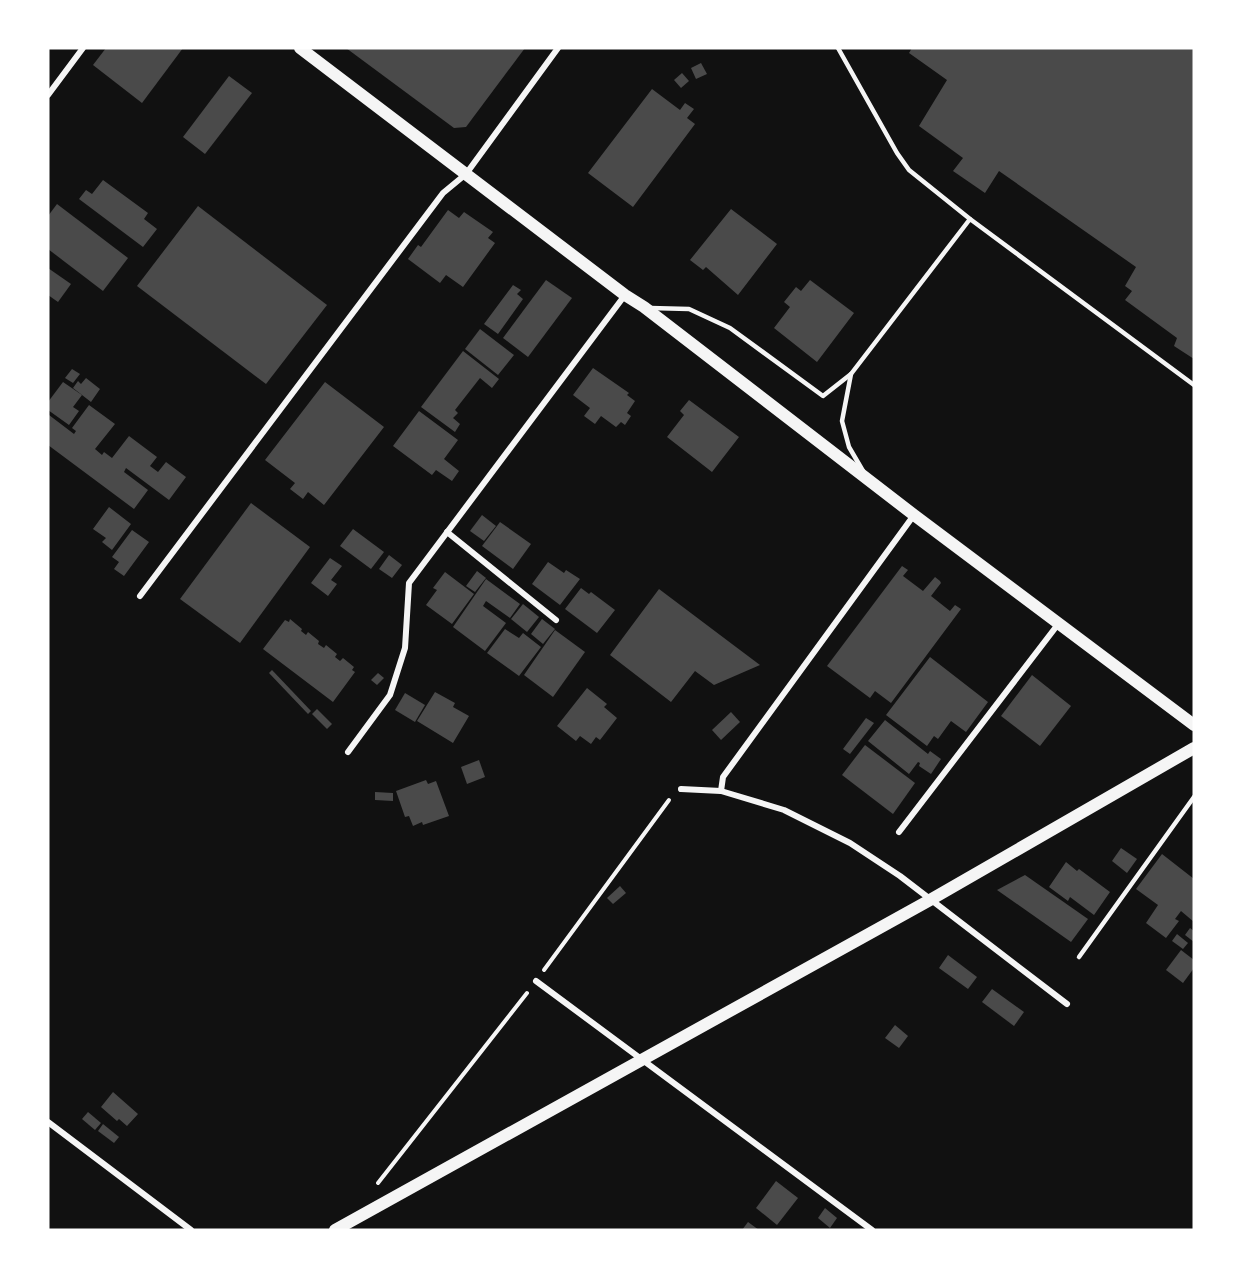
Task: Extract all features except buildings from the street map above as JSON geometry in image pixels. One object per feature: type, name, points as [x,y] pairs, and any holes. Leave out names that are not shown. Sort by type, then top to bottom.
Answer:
[{"type":"main road","points":[[300,48],[1194,725]]},
{"type":"main road","points":[[335,1230],[930,900],[1194,748]]},
{"type":"street","points":[[48,95],[83,48]]},
{"type":"street","points":[[140,596],[443,193],[466,174],[558,48]]},
{"type":"street","points":[[348,752],[390,695],[405,648],[409,583],[625,295]]},
{"type":"street","points":[[721,791],[723,777],[914,515]]},
{"type":"street","points":[[447,532],[556,620]]},
{"type":"street","points":[[899,832],[1059,623]]},
{"type":"street","points":[[681,789],[721,791],[784,810],[850,843],[900,876],[1067,1004]]},
{"type":"street","points":[[536,981],[870,1230]]},
{"type":"street","points":[[48,1122],[191,1230]]},
{"type":"lane","points":[[838,48],[897,153],[909,170],[970,219],[1194,385]]},
{"type":"lane","points":[[644,307],[689,309],[730,328],[823,396],[851,374],[970,219]]},
{"type":"lane","points":[[851,374],[842,421],[849,447],[869,481]]},
{"type":"lane","points":[[1079,957],[1194,797]]},
{"type":"path","points":[[378,1184],[536,981],[671,798],[681,789]]}]
